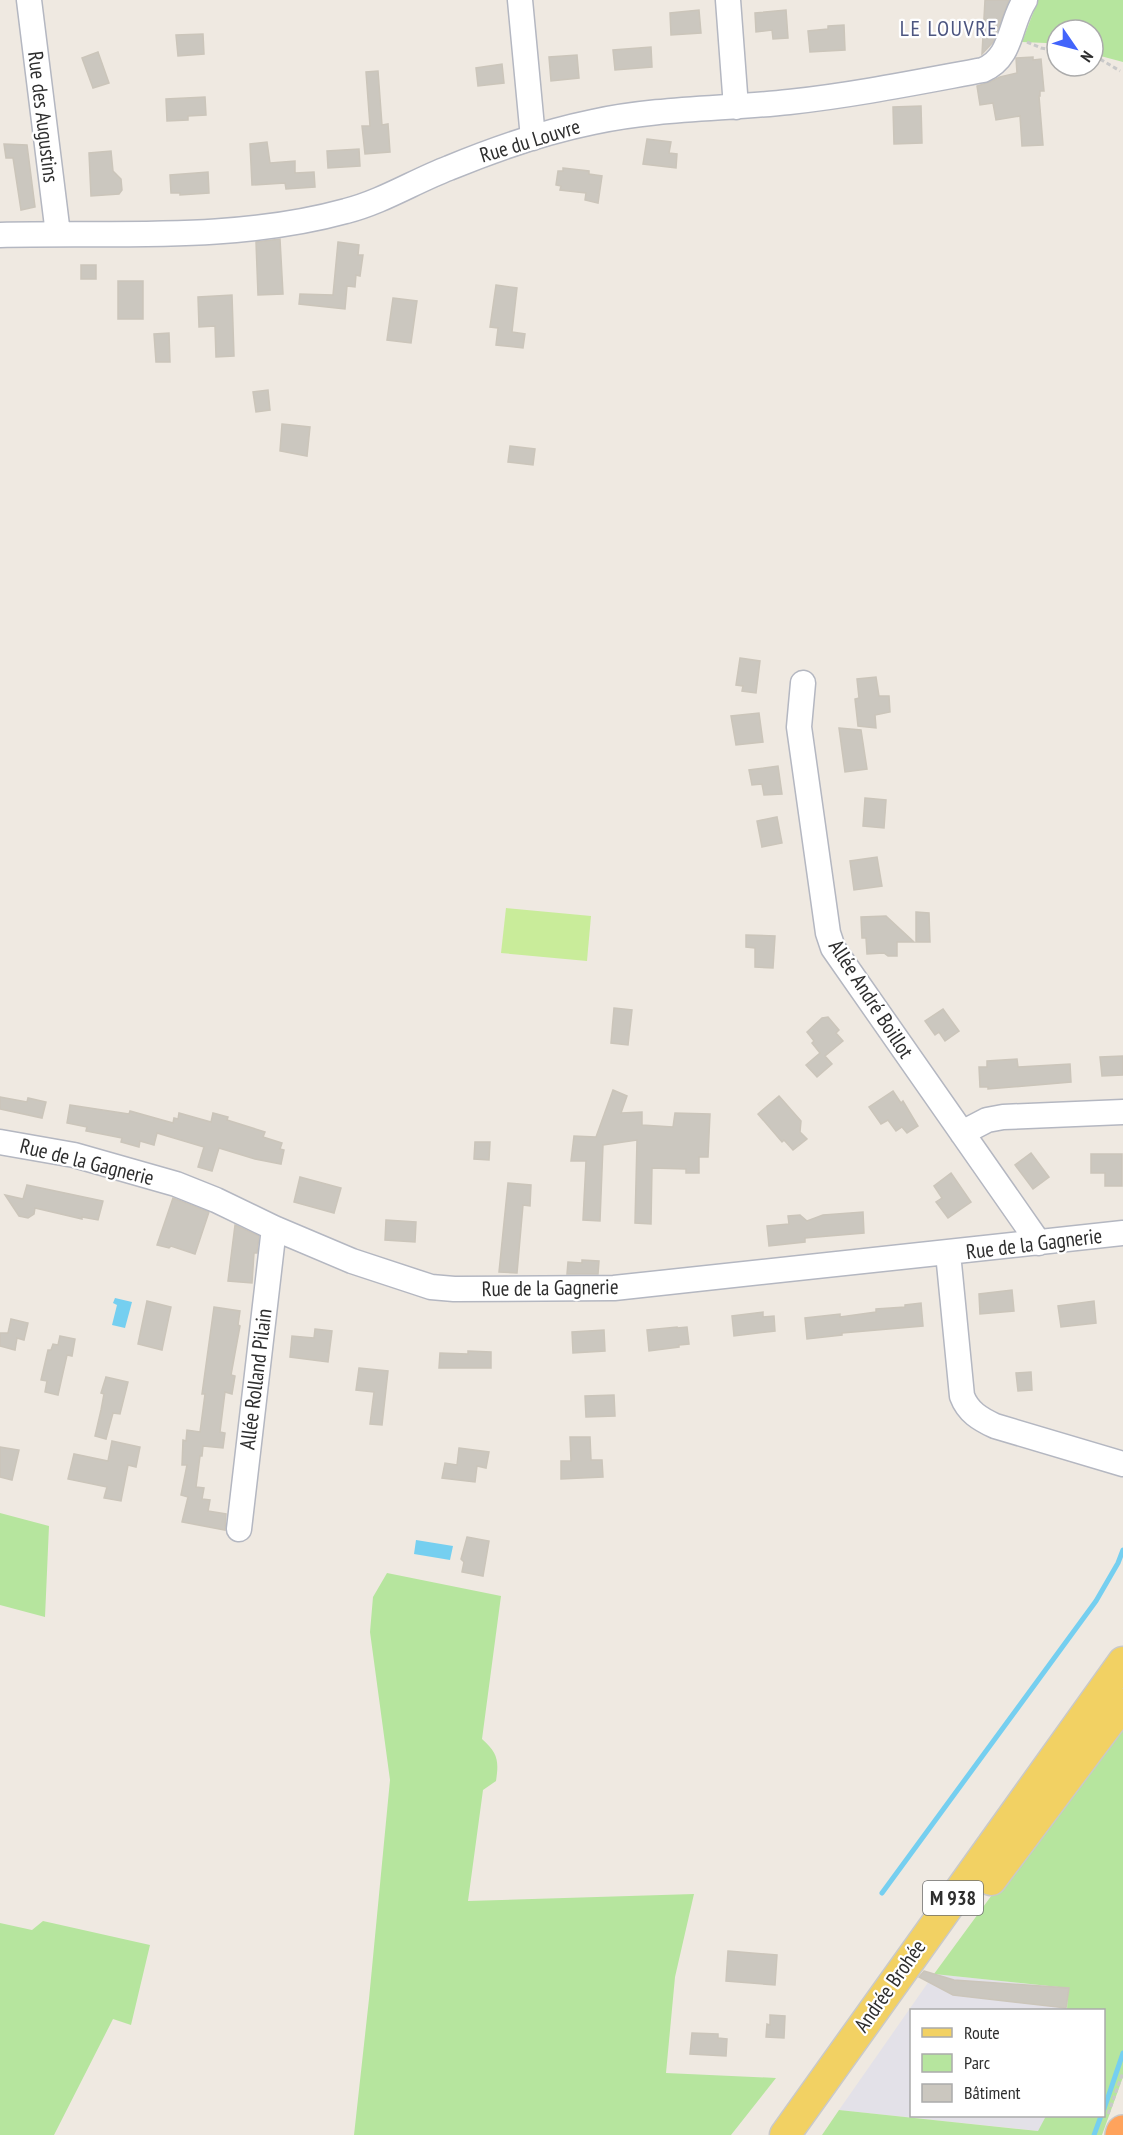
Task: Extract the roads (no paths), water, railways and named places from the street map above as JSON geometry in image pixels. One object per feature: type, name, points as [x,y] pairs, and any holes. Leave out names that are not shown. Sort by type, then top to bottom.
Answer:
[{"type":"main road","name":"Andrée Brohée","points":[[784,2135],[1123,1662]]},
{"type":"main road","name":"Andrée Brohée","points":[[806,2135],[939,1949],[1123,1704]]},
{"type":"street","name":"Rue des Augustins","points":[[29,0],[58,234]]},
{"type":"street","points":[[520,0],[533,138]]},
{"type":"street","points":[[728,0],[736,107]]},
{"type":"street","name":"Rue du Louvre","points":[[0,235],[173,235],[235,231],[322,218],[360,207],[447,168],[533,138],[583,124],[623,116],[736,107],[863,92],[983,70],[992,66],[1003,54],[1025,0]]},
{"type":"street","name":"Allée André Boillot","points":[[803,682],[799,727],[828,933],[833,948],[1039,1243]]},
{"type":"street","points":[[962,1133],[987,1120],[1003,1117],[1123,1112]]},
{"type":"street","name":"Rue de la Gagnerie","points":[[0,1142],[74,1155],[176,1184],[352,1261],[431,1287],[454,1289],[614,1288],[1123,1233]]},
{"type":"street","name":"Allée Rolland Pilain","points":[[239,1529],[274,1228]]},
{"type":"street","points":[[948,1253],[962,1396],[966,1406],[982,1420],[994,1426],[1123,1464]]},
{"type":"water","points":[[115,1298],[132,1302],[125,1328],[112,1325],[117,1305],[113,1303]]},
{"type":"water","points":[[416,1540],[453,1546],[450,1560],[414,1554]]},
{"type":"waterway","points":[[882,1893],[1096,1601],[1123,1550]]},
{"type":"waterway","points":[[1105,2106],[1123,2053]]},
{"type":"waterway","points":[[1094,2135],[1101,2117]]},
{"type":"district","name":"LE LOUVRE","points":[[949,28]]}]
